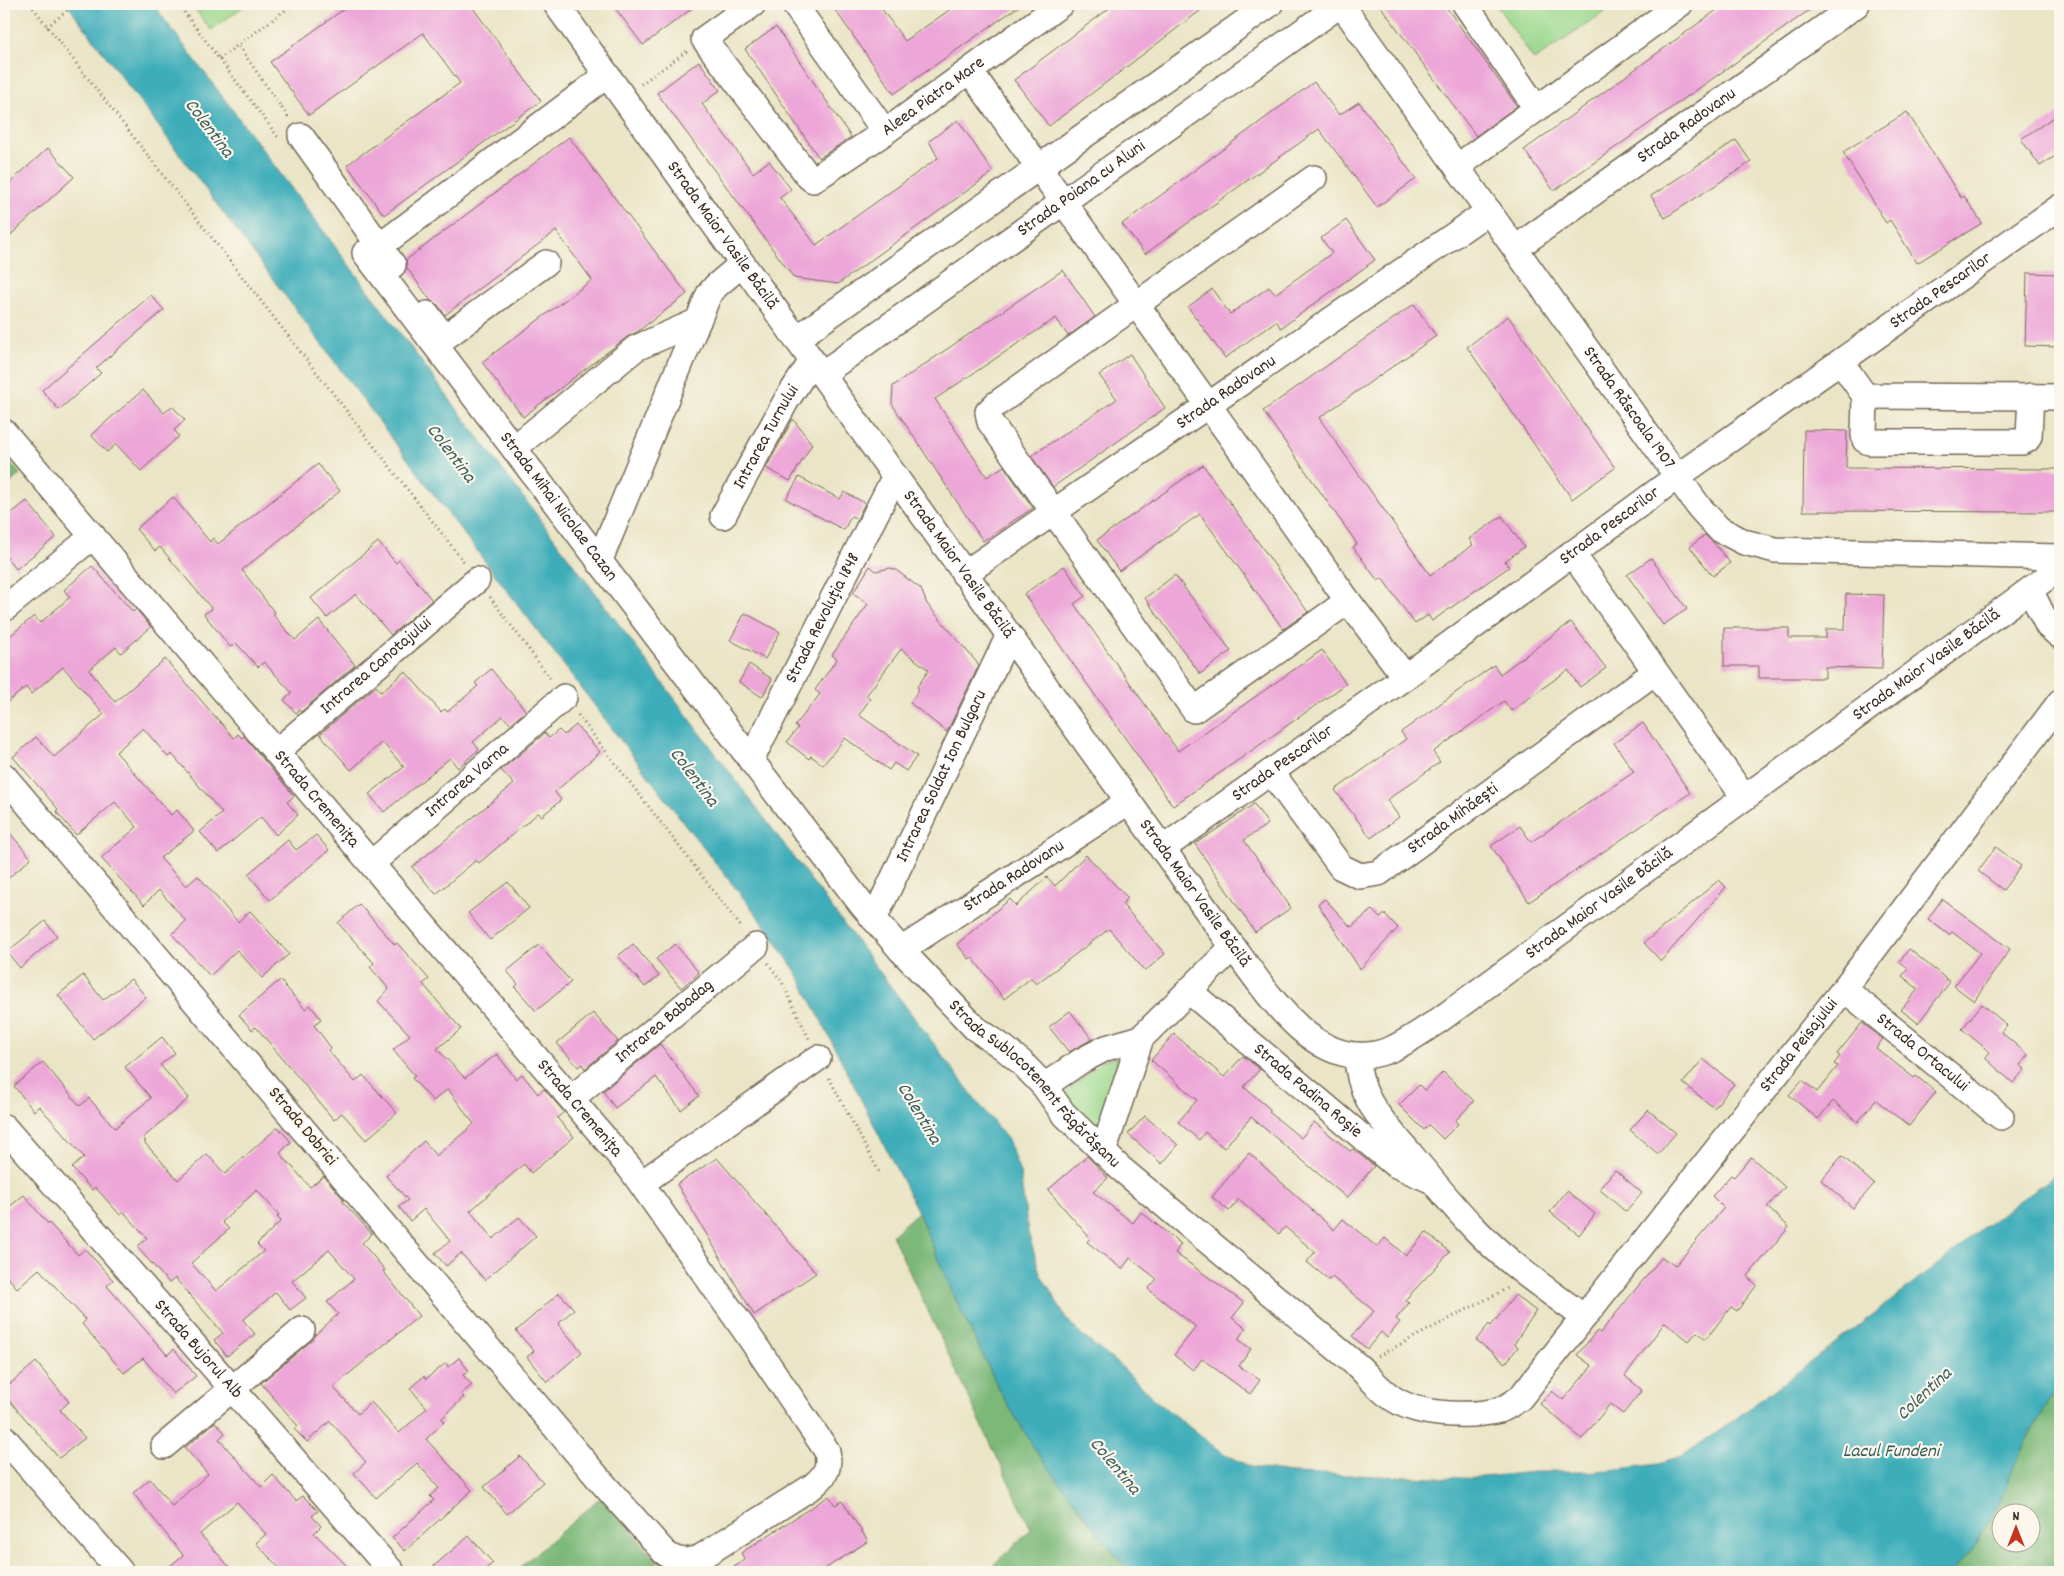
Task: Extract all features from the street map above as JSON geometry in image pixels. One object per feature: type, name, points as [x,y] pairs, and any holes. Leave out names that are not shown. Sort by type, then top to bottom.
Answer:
[{"type":"street","points":[[536,4],[586,46]]},
{"type":"street","name":"Strada Maior Vasile Băcilă","points":[[556,4],[1233,947],[1298,1028],[1321,1044],[1334,1050],[1357,1055],[1387,1050],[1409,1040],[1438,1021],[2060,568]]},
{"type":"street","points":[[753,4],[704,40],[808,177],[813,180],[885,132]]},
{"type":"street","name":"Aleea Piatra Mare","points":[[794,4],[885,132],[1061,4]]},
{"type":"street","points":[[796,339],[1270,4]]},
{"type":"street","name":"Strada Răscoala 1907","points":[[1341,4],[1699,506],[1719,528],[1744,542],[1775,550],[2060,557]]},
{"type":"street","name":"Strada Poiana cu Aluni","points":[[817,368],[1064,202],[1341,4]]},
{"type":"street","points":[[1465,4],[1537,109]]},
{"type":"street","points":[[1457,167],[1680,4]]},
{"type":"street","name":"Strada Radovanu","points":[[1516,248],[1857,4]]},
{"type":"street","points":[[970,71],[1348,601],[1405,676]]},
{"type":"street","points":[[373,250],[607,75]]},
{"type":"street","points":[[292,140],[373,250],[444,338],[546,263]]},
{"type":"street","points":[[1314,178],[995,405],[988,412],[990,422],[1194,710],[1348,601]]},
{"type":"street","name":"Strada Pescarilor","points":[[1162,849],[1405,676],[1678,476],[2060,207]]},
{"type":"street","name":"Strada Radovanu","points":[[964,574],[1489,211]]},
{"type":"street","points":[[2036,224],[2060,230]]},
{"type":"street","name":"Strada Mihai Nicolae Cazan","points":[[373,250],[598,562],[751,760]]},
{"type":"street","points":[[598,562],[709,294],[742,264]]},
{"type":"street","points":[[524,440],[636,348],[698,321]]},
{"type":"street","points":[[1841,362],[1865,396],[1864,435],[1865,440],[1869,442],[2022,442],[2027,440],[2029,436],[2031,396]]},
{"type":"street","name":"Intrarea Turnului","points":[[723,516],[786,401],[817,368]]},
{"type":"street","points":[[1865,396],[2060,397]]},
{"type":"street","name":"Strada Cremenița","points":[[4,432],[636,1175]]},
{"type":"street","name":"Strada Revoluția 1848","points":[[751,760],[895,476]]},
{"type":"street","points":[[4,609],[93,536]]},
{"type":"street","points":[[1572,553],[1744,797]]},
{"type":"street","name":"Intrarea Canotajului","points":[[276,752],[477,580]]},
{"type":"street","points":[[2030,590],[2045,620],[2060,636]]},
{"type":"street","name":"Intrarea Soldat Ion Bulgaru","points":[[874,919],[1009,635]]},
{"type":"street","name":"Strada Mihăești","points":[[1270,772],[1340,867],[1360,876],[1370,876],[1379,873],[1655,672]]},
{"type":"street","name":"Intrarea Varna","points":[[372,864],[564,697]]},
{"type":"street","name":"Strada Peisajului","points":[[1532,1385],[1844,989],[2060,702]]},
{"type":"street","name":"Strada Sublocotenent Făgărășanu","points":[[751,760],[874,919],[975,1028],[1004,1048],[1044,1086],[1063,1114],[1120,1168],[1359,1367],[1396,1401],[1410,1408],[1430,1412],[1484,1413],[1502,1409],[1520,1398],[1532,1385]]},
{"type":"street","name":"Strada Dobrici","points":[[4,776],[599,1479],[664,1552],[672,1559],[683,1562],[701,1557],[813,1486],[827,1472],[827,1451],[636,1175]]},
{"type":"street","name":"Strada Radovanu","points":[[901,950],[1128,802]]},
{"type":"street","name":"Intrarea Babadag","points":[[572,1098],[756,946]]},
{"type":"street","points":[[1044,1086],[1098,1052],[1141,1038],[1233,947]]},
{"type":"street","name":"Strada Ortacului","points":[[1844,989],[2001,1117]]},
{"type":"street","name":"Strada Padina Roșie","points":[[1189,991],[1394,1164],[1433,1181]]},
{"type":"street","points":[[1103,1152],[1141,1038]]},
{"type":"street","name":"Strada Padina Roșie","points":[[1357,1055],[1359,1078],[1363,1090],[1375,1111],[1433,1181],[1477,1231],[1528,1277],[1584,1317]]},
{"type":"street","points":[[636,1175],[818,1058]]},
{"type":"street","name":"Strada Bujorul Alb","points":[[4,1127],[392,1572]]},
{"type":"street","points":[[164,1446],[302,1330]]},
{"type":"street","points":[[4,1438],[121,1572]]},
{"type":"path","points":[[47,27],[75,4]]},
{"type":"path","points":[[178,4],[219,59],[292,140]]},
{"type":"path","points":[[219,59],[294,4]]},
{"type":"path","points":[[623,97],[704,40]]},
{"type":"path","points":[[238,45],[292,140]]},
{"type":"path","points":[[1359,1367],[1528,1277]]},
{"type":"green space","points":[[191,4],[247,4],[211,30]]},
{"type":"green space","points":[[1496,4],[1617,4],[1534,60]]},
{"type":"green space","points":[[4,455],[20,474],[4,489]]},
{"type":"green space","points":[[1117,1059],[1118,1067],[1100,1125],[1097,1127],[1062,1096],[1103,1060]]},
{"type":"green space","points":[[918,1212],[953,1294],[1001,1393],[1036,1451],[1130,1572],[986,1572],[1031,1529],[892,1235]]},
{"type":"green space","points":[[2060,1381],[2060,1572],[1952,1572],[1971,1550],[1992,1517],[1992,1554],[2042,1554],[2042,1504],[1999,1504],[2019,1454]]},
{"type":"green space","points":[[603,1496],[665,1572],[514,1572]]},
{"type":"water","name":"Lacul Fundeni","points":[[67,4],[153,4],[979,1104],[1008,1140],[1020,1173],[1028,1232],[1040,1273],[1066,1318],[1080,1334],[1123,1368],[1155,1400],[1221,1452],[1251,1467],[1291,1473],[1437,1478],[1483,1477],[1533,1472],[1585,1472],[1658,1464],[1681,1457],[1738,1417],[1904,1291],[1992,1221],[2060,1171],[2060,1381],[2019,1454],[1999,1504],[1992,1504],[1992,1517],[1971,1550],[1952,1572],[1130,1572],[1036,1451],[1001,1393],[953,1294],[918,1212],[797,973],[760,919],[687,827],[432,492]]},
{"type":"building","points":[[351,4],[470,4],[541,101],[384,215],[347,165],[460,83],[423,33],[309,115],[270,62]]},
{"type":"building","points":[[612,4],[698,4],[643,45]]},
{"type":"building","points":[[831,4],[878,4],[905,41],[958,4],[1022,4],[894,94]]},
{"type":"building","points":[[1115,4],[1209,4],[1049,126],[1014,80]]},
{"type":"building","points":[[1379,4],[1444,4],[1517,106],[1476,136]]},
{"type":"building","points":[[1725,4],[1818,4],[1554,191],[1524,150]]},
{"type":"building","points":[[776,27],[851,137],[819,158],[745,49]]},
{"type":"building","points":[[699,61],[720,90],[702,104],[753,173],[769,161],[791,189],[780,198],[816,245],[938,158],[929,141],[958,120],[993,172],[838,284],[794,278],[657,93]]},
{"type":"building","points":[[1314,82],[1339,115],[1359,102],[1416,179],[1377,207],[1319,129],[1145,254],[1122,224]]},
{"type":"building","points":[[1907,112],[1961,198],[1964,196],[1982,223],[1917,263],[1890,220],[1886,223],[1843,152]]},
{"type":"building","points":[[2060,113],[2060,153],[2040,166],[2021,139]]},
{"type":"building","points":[[569,137],[687,294],[637,332],[627,337],[523,417],[482,362],[592,280],[556,231],[445,315],[438,305],[431,301],[407,268],[406,260]]},
{"type":"building","points":[[1736,140],[1751,162],[1665,218],[1651,196]]},
{"type":"building","points":[[48,148],[74,177],[4,241],[4,188]]},
{"type":"building","points":[[1346,220],[1375,260],[1281,328],[1276,321],[1225,358],[1188,307],[1212,289],[1230,314],[1269,287],[1275,294],[1332,253],[1321,238]]},
{"type":"building","points":[[1063,270],[1095,317],[1068,336],[1056,318],[935,399],[987,477],[1004,466],[1033,508],[983,541],[892,404],[893,386]]},
{"type":"building","points":[[2027,273],[2060,274],[2060,347],[2025,346]]},
{"type":"building","points":[[151,295],[164,310],[96,368],[101,373],[59,410],[42,390]]},
{"type":"building","points":[[1414,304],[1436,336],[1319,418],[1430,575],[1473,545],[1469,539],[1502,516],[1524,547],[1505,561],[1509,567],[1432,621],[1428,615],[1415,624],[1382,578],[1378,581],[1353,547],[1357,544],[1263,411]]},
{"type":"building","points":[[1508,316],[1615,468],[1572,499],[1467,347]]},
{"type":"building","points":[[1130,354],[1165,408],[1053,487],[1031,456],[1117,399],[1099,375]]},
{"type":"building","points":[[143,390],[164,413],[172,406],[185,420],[174,430],[179,436],[141,471],[116,444],[107,452],[91,435]]},
{"type":"building","points":[[793,419],[812,444],[790,481],[766,468]]},
{"type":"building","points":[[1804,430],[1847,431],[1846,468],[2060,469],[2060,512],[1803,511]]},
{"type":"building","points":[[318,464],[340,491],[242,570],[275,613],[273,615],[295,640],[319,620],[355,665],[301,712],[299,710],[296,713],[284,700],[292,693],[264,662],[258,667],[236,643],[230,647],[204,614],[212,609],[160,547],[155,551],[136,529],[173,497],[210,542],[213,538],[218,544]]},
{"type":"building","points":[[1203,465],[1308,612],[1283,629],[1200,514],[1119,571],[1097,540]]},
{"type":"building","points":[[799,477],[840,499],[844,492],[865,503],[857,519],[851,516],[844,530],[786,499]]},
{"type":"building","points":[[27,501],[56,537],[16,569],[4,554],[4,519]]},
{"type":"building","points":[[1705,535],[1730,563],[1713,576],[1690,547]]},
{"type":"building","points":[[378,542],[396,563],[399,560],[432,600],[391,635],[356,594],[327,618],[311,598]]},
{"type":"building","points":[[1651,558],[1687,609],[1663,625],[1627,575]]},
{"type":"building","points":[[92,566],[133,612],[136,609],[151,627],[121,653],[116,647],[89,670],[115,702],[165,659],[234,738],[238,734],[242,738],[244,736],[294,796],[287,802],[298,815],[276,835],[261,817],[218,853],[200,832],[222,813],[172,754],[168,757],[143,728],[116,752],[171,815],[177,810],[194,831],[160,858],[186,886],[198,876],[238,922],[250,911],[289,954],[262,978],[237,950],[210,976],[172,934],[186,921],[159,890],[144,905],[101,858],[137,827],[115,802],[76,835],[56,811],[58,809],[13,757],[36,737],[54,757],[104,714],[63,667],[31,694],[26,687],[4,705],[4,641],[34,616],[40,623],[70,597],[64,590]]},
{"type":"building","points":[[870,566],[876,571],[890,568],[896,570],[921,589],[927,604],[979,665],[947,732],[910,703],[919,689],[917,687],[929,670],[901,649],[866,696],[870,699],[859,715],[917,756],[906,771],[894,763],[889,770],[845,738],[823,765],[811,756],[809,759],[787,742],[798,728],[795,726],[820,694],[815,690],[837,659],[832,655],[868,604],[853,593]]},
{"type":"building","points":[[1064,566],[1085,596],[1074,604],[1178,751],[1322,650],[1346,684],[1173,806],[1024,594]]},
{"type":"building","points":[[1175,575],[1231,651],[1200,674],[1145,598]]},
{"type":"building","points":[[1846,594],[1884,595],[1882,669],[1825,667],[1825,678],[1759,678],[1759,666],[1724,666],[1724,628],[1789,628],[1789,638],[1826,638],[1826,629],[1845,629]]},
{"type":"building","points":[[745,613],[780,632],[765,659],[730,640]]},
{"type":"building","points":[[1571,622],[1606,668],[1580,687],[1568,670],[1511,711],[1504,701],[1433,752],[1440,762],[1387,800],[1399,817],[1371,838],[1335,790],[1406,739],[1401,732],[1494,665],[1500,674]]},
{"type":"building","points":[[749,664],[772,679],[762,697],[739,682]]},
{"type":"building","points":[[491,669],[526,711],[510,724],[503,716],[473,742],[479,749],[458,768],[450,758],[384,812],[369,794],[404,767],[382,742],[351,770],[320,734],[376,686],[381,692],[405,671],[441,712],[445,709],[447,712],[478,686],[475,683]]},
{"type":"building","points":[[1643,723],[1690,793],[1529,902],[1491,846],[1520,826],[1531,842],[1634,772],[1614,743]]},
{"type":"building","points":[[576,725],[600,752],[555,792],[561,800],[542,816],[538,813],[479,863],[476,860],[436,894],[412,867],[514,784],[501,770],[545,733],[549,738],[559,730],[564,735]]},
{"type":"building","points":[[1254,804],[1268,824],[1244,840],[1291,908],[1255,932],[1195,844]]},
{"type":"building","points":[[4,826],[31,858],[4,882]]},
{"type":"building","points":[[316,835],[329,850],[270,900],[248,874],[288,840],[296,850]]},
{"type":"building","points":[[1996,847],[2021,866],[2003,890],[1978,871]]},
{"type":"building","points":[[1086,855],[1128,898],[1122,904],[1165,954],[1145,971],[1109,929],[1036,984],[1031,978],[1004,999],[972,957],[969,959],[957,944],[1010,899],[1016,906],[1047,877],[1055,886]]},
{"type":"building","points":[[1719,880],[1726,887],[1661,961],[1644,943]]},
{"type":"building","points":[[508,882],[529,908],[490,940],[468,913]]},
{"type":"building","points":[[1325,899],[1351,927],[1372,910],[1380,918],[1385,914],[1398,928],[1360,969],[1318,904]]},
{"type":"building","points":[[1942,899],[2010,949],[1974,1001],[1954,986],[1980,953],[1952,932],[1949,935],[1928,919]]},
{"type":"building","points":[[359,904],[395,945],[397,943],[429,979],[423,984],[461,1029],[437,1049],[465,1078],[497,1054],[516,1079],[522,1074],[538,1094],[544,1089],[564,1112],[557,1118],[574,1137],[531,1173],[524,1164],[470,1211],[493,1239],[519,1217],[536,1236],[485,1280],[461,1253],[446,1266],[435,1253],[450,1241],[424,1209],[410,1221],[399,1207],[408,1200],[386,1176],[424,1141],[436,1156],[474,1124],[448,1089],[433,1101],[412,1078],[415,1076],[393,1050],[410,1035],[378,1001],[389,989],[370,967],[374,963],[338,923]]},
{"type":"building","points":[[45,921],[57,936],[20,968],[7,952]]},
{"type":"building","points":[[633,944],[659,976],[645,987],[618,956]]},
{"type":"building","points":[[675,944],[699,973],[681,988],[656,959]]},
{"type":"building","points":[[539,945],[571,982],[536,1011],[515,987],[518,984],[507,971]]},
{"type":"building","points":[[1909,949],[1950,982],[1918,1023],[1901,1010],[1918,989],[1902,976],[1908,969],[1899,962]]},
{"type":"building","points":[[83,975],[103,1000],[131,979],[146,997],[93,1039],[58,995]]},
{"type":"building","points":[[280,980],[305,1009],[310,1005],[321,1019],[314,1025],[331,1048],[328,1050],[355,1082],[363,1075],[397,1113],[366,1140],[342,1113],[334,1120],[256,1027],[252,1030],[239,1015]]},
{"type":"building","points":[[1982,1004],[2007,1025],[2001,1032],[2028,1055],[2020,1065],[2025,1069],[2013,1083],[1985,1058],[1990,1052],[1962,1029]]},
{"type":"building","points":[[1070,1011],[1092,1039],[1069,1052],[1049,1027]]},
{"type":"building","points":[[593,1013],[618,1041],[585,1069],[582,1064],[578,1067],[557,1043]]},
{"type":"building","points":[[1862,1023],[1883,1039],[1876,1048],[1914,1078],[1916,1076],[1936,1092],[1909,1126],[1876,1100],[1858,1122],[1833,1101],[1818,1119],[1789,1095],[1802,1080],[1817,1092],[1838,1066],[1834,1064],[1840,1056],[1837,1054]]},
{"type":"building","points":[[1174,1034],[1224,1077],[1243,1056],[1260,1069],[1244,1087],[1271,1110],[1269,1112],[1301,1138],[1314,1122],[1350,1151],[1353,1149],[1374,1166],[1347,1198],[1251,1117],[1224,1148],[1205,1132],[1199,1140],[1178,1122],[1197,1100],[1151,1060]]},
{"type":"building","points":[[162,1037],[175,1053],[160,1065],[189,1098],[143,1138],[146,1141],[144,1142],[178,1180],[207,1154],[225,1174],[278,1127],[291,1142],[280,1153],[310,1187],[324,1176],[344,1200],[342,1201],[372,1234],[362,1243],[385,1270],[383,1271],[419,1316],[333,1387],[358,1414],[371,1402],[399,1433],[427,1408],[410,1388],[424,1376],[426,1379],[446,1363],[448,1367],[459,1358],[469,1371],[463,1375],[472,1385],[461,1394],[464,1397],[441,1419],[444,1422],[426,1439],[472,1490],[405,1551],[392,1538],[434,1500],[430,1496],[439,1488],[417,1463],[376,1498],[354,1473],[366,1462],[330,1421],[307,1442],[294,1429],[298,1426],[261,1383],[311,1341],[338,1314],[327,1302],[354,1279],[329,1250],[292,1281],[306,1298],[290,1310],[276,1292],[243,1320],[255,1334],[227,1356],[214,1340],[223,1333],[175,1278],[169,1283],[137,1247],[147,1238],[124,1212],[120,1215],[95,1187],[92,1190],[72,1168],[84,1157],[39,1106],[34,1111],[14,1086],[43,1062],[80,1106],[89,1098],[115,1128],[151,1098],[125,1067]],"holes":[[[257,1190],[279,1215],[277,1217],[281,1221],[257,1244],[264,1251],[216,1291],[191,1263],[229,1229],[222,1222]]]},
{"type":"building","points":[[660,1044],[699,1096],[681,1110],[656,1077],[615,1108],[603,1091]]},
{"type":"building","points":[[1703,1059],[1734,1084],[1714,1108],[1683,1083]]},
{"type":"building","points":[[1443,1072],[1474,1101],[1455,1121],[1458,1124],[1443,1139],[1429,1125],[1424,1130],[1399,1105],[1419,1085],[1425,1091]]},
{"type":"building","points":[[1648,1110],[1676,1133],[1658,1154],[1630,1130]]},
{"type":"building","points":[[1145,1116],[1178,1145],[1162,1164],[1128,1134]]},
{"type":"building","points":[[1249,1153],[1334,1230],[1343,1219],[1377,1247],[1385,1238],[1406,1256],[1426,1232],[1450,1252],[1405,1300],[1409,1303],[1396,1319],[1400,1322],[1387,1338],[1381,1332],[1367,1349],[1352,1336],[1374,1311],[1332,1277],[1329,1280],[1307,1262],[1315,1252],[1285,1227],[1279,1234],[1239,1199],[1229,1211],[1212,1197]]},
{"type":"building","points":[[1087,1156],[1108,1178],[1093,1192],[1133,1223],[1141,1212],[1181,1244],[1175,1253],[1244,1303],[1232,1318],[1246,1328],[1238,1339],[1251,1349],[1239,1366],[1260,1380],[1250,1394],[1202,1359],[1193,1370],[1174,1355],[1196,1327],[1148,1289],[1157,1279],[1130,1258],[1122,1269],[1087,1242],[1090,1238],[1048,1190]]},
{"type":"building","points":[[1842,1156],[1874,1184],[1853,1208],[1821,1180]]},
{"type":"building","points":[[1751,1157],[1785,1187],[1767,1207],[1789,1227],[1747,1277],[1757,1285],[1737,1311],[1731,1307],[1706,1339],[1697,1332],[1689,1341],[1665,1322],[1625,1376],[1642,1390],[1623,1414],[1610,1404],[1582,1439],[1540,1404],[1552,1391],[1563,1400],[1592,1366],[1577,1355],[1597,1331],[1600,1333],[1662,1257],[1675,1266],[1724,1208],[1712,1196],[1731,1175],[1734,1177]]},
{"type":"building","points":[[717,1158],[816,1273],[754,1315],[677,1184]]},
{"type":"building","points":[[1615,1170],[1642,1193],[1626,1212],[1599,1189]]},
{"type":"building","points":[[1567,1191],[1595,1214],[1579,1235],[1550,1212]]},
{"type":"building","points":[[24,1195],[48,1224],[78,1255],[85,1249],[113,1280],[107,1286],[167,1355],[174,1349],[196,1376],[173,1394],[143,1358],[124,1373],[82,1324],[86,1320],[39,1269],[17,1288],[4,1273],[4,1211]]},
{"type":"building","points":[[559,1293],[574,1309],[558,1324],[582,1352],[547,1382],[527,1357],[534,1351],[516,1331]]},
{"type":"building","points":[[1515,1295],[1536,1311],[1514,1344],[1518,1347],[1506,1363],[1476,1340],[1489,1324],[1491,1326]]},
{"type":"building","points":[[36,1362],[69,1402],[60,1410],[85,1438],[59,1458],[4,1394],[4,1389]]},
{"type":"building","points":[[215,1422],[225,1433],[219,1439],[261,1487],[273,1475],[296,1501],[303,1496],[318,1511],[312,1516],[321,1526],[314,1533],[353,1572],[283,1572],[256,1543],[266,1534],[237,1502],[200,1534],[234,1572],[163,1572],[183,1555],[133,1493],[150,1479],[172,1506],[208,1474],[185,1448]]},
{"type":"building","points":[[520,1456],[543,1482],[507,1514],[484,1487]]},
{"type":"building","points":[[829,1496],[835,1505],[842,1501],[868,1541],[820,1572],[726,1572],[745,1560],[741,1553]]},
{"type":"building","points":[[469,1536],[493,1563],[482,1572],[427,1572]]},
{"type":"water label","name":"Colentina","points":[[208,129]]},
{"type":"water label","name":"Colentina","points":[[450,454]]},
{"type":"water label","name":"Colentina","points":[[693,778]]},
{"type":"water label","name":"Colentina","points":[[918,1114]]},
{"type":"water label","name":"Colentina","points":[[1925,1395]]},
{"type":"water label","name":"Colentina","points":[[1114,1467]]}]
